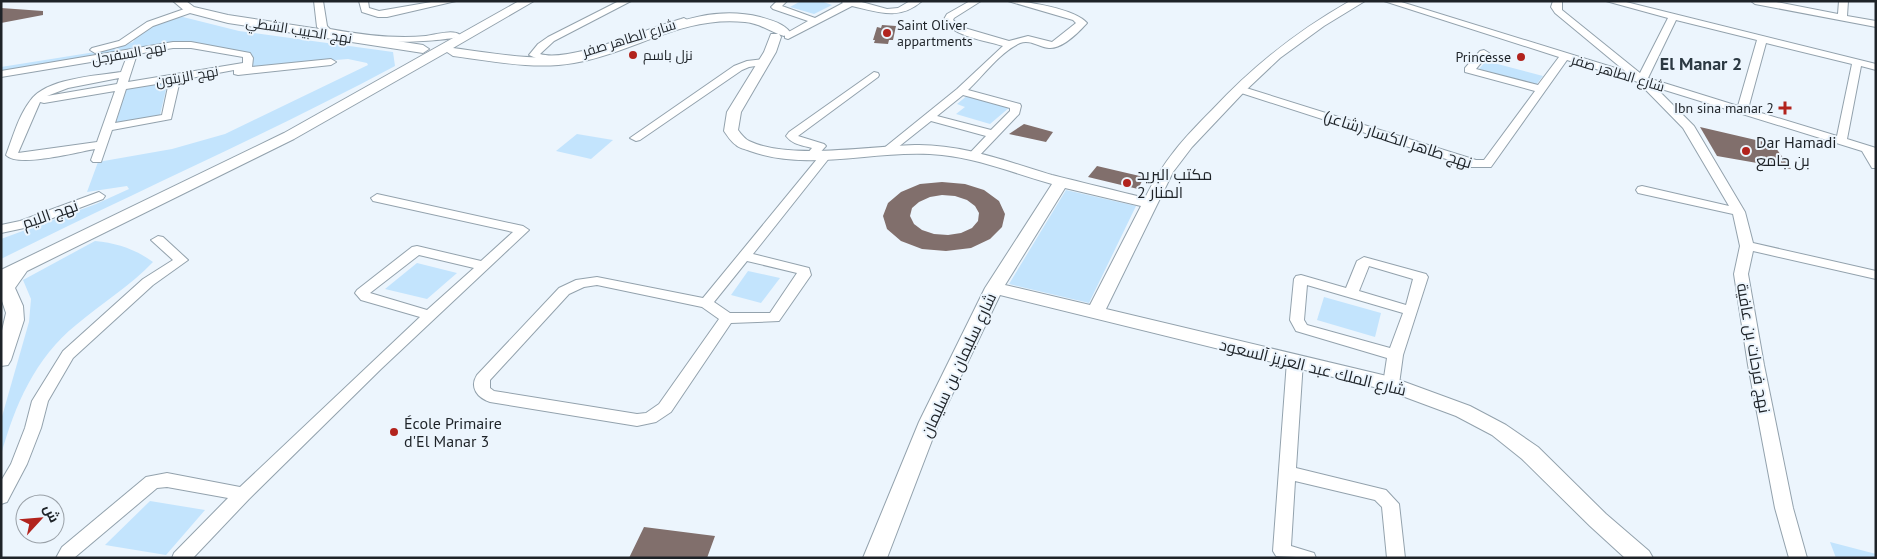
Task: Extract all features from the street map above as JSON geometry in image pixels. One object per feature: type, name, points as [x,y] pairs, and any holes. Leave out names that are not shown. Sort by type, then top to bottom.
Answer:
[{"type":"street","name":"نهج الحبيب الشطي","points":[[179,1],[190,10],[236,20],[423,49]]},
{"type":"street","points":[[318,1],[322,27],[327,31],[411,40],[428,40],[455,35]]},
{"type":"street","points":[[363,1],[365,10],[378,14],[452,1]]},
{"type":"street","points":[[1,277],[289,136],[407,66],[455,35],[515,1]]},
{"type":"street","points":[[1,268],[276,134],[528,1]]},
{"type":"street","name":"شارع الطاهر صفر","points":[[627,1],[551,39],[541,46],[534,55],[544,58],[588,52],[684,21]]},
{"type":"street","points":[[783,1],[776,6],[816,21]]},
{"type":"street","points":[[636,138],[777,42],[850,2],[887,12],[900,10],[918,1]]},
{"type":"street","points":[[977,1],[950,16],[948,21],[951,25],[958,29],[1011,45]]},
{"type":"street","points":[[888,150],[961,90],[994,58],[1011,45],[1026,39],[1054,45],[1082,22],[1076,18],[1012,1]]},
{"type":"street","points":[[1096,312],[1166,171],[1186,144],[1239,88],[1291,44],[1320,23],[1359,1]]},
{"type":"street","name":"شارع الطاهر صفر","points":[[1388,1],[1871,151]]},
{"type":"street","name":"نهج فرحات بن عافية","points":[[1558,1],[1556,7],[1558,11],[1642,80],[1688,126],[1739,212],[1747,246],[1741,274],[1756,366],[1784,508],[1798,558]]},
{"type":"street","points":[[1610,1],[1876,68]]},
{"type":"street","points":[[1755,1],[1876,24]]},
{"type":"street","points":[[1842,18],[1844,1]]},
{"type":"street","points":[[1,65],[112,46],[127,40],[150,24],[190,10]]},
{"type":"street","points":[[576,59],[603,52],[684,21],[708,16],[733,16],[766,23],[777,42]]},
{"type":"street","points":[[1642,80],[1673,17]]},
{"type":"street","points":[[236,20],[237,24],[247,28],[391,50],[403,56],[407,66]]},
{"type":"street","points":[[454,52],[530,62],[576,59],[609,53],[693,23],[717,20],[751,24],[777,42]]},
{"type":"street","points":[[407,66],[446,56],[515,67],[562,66],[607,57],[658,35]]},
{"type":"street","points":[[1742,111],[1762,38]]},
{"type":"street","points":[[777,42],[731,117],[730,127],[732,132],[747,145],[764,151],[783,154],[819,155],[888,150],[947,151],[973,156],[1061,182],[1151,204]]},
{"type":"street","name":"نهج السفرجل","points":[[1,74],[173,45],[191,45],[246,55],[248,58],[248,68]]},
{"type":"street","points":[[97,160],[133,52]]},
{"type":"street","points":[[1484,53],[1470,70],[1540,89]]},
{"type":"street","name":"نهج طاهر الكسار (شاعر)","points":[[1239,88],[1482,165],[1487,164],[1565,56]]},
{"type":"street","name":"نهج الزيتون","points":[[35,101],[121,87],[174,81],[248,68],[331,62]]},
{"type":"street","points":[[1841,142],[1857,62]]},
{"type":"street","points":[[101,146],[36,156],[13,156],[35,101],[44,93],[63,86],[125,74]]},
{"type":"street","points":[[706,303],[819,155],[820,146],[796,140],[792,136],[793,134],[874,75]]},
{"type":"street","points":[[107,128],[167,117],[174,81]]},
{"type":"street","points":[[961,90],[1016,106],[1015,112],[973,156]]},
{"type":"street","points":[[929,117],[995,135]]},
{"type":"street","points":[[1871,151],[1876,165]]},
{"type":"street","name":"شارع سليمان بن سليمان","points":[[875,558],[929,422],[994,288],[1061,182]]},
{"type":"street","points":[[1642,190],[1739,212]]},
{"type":"street","name":"نهج الليم","points":[[1,229],[24,224],[99,196]]},
{"type":"street","points":[[181,558],[243,494],[428,315],[523,230],[377,198]]},
{"type":"street","points":[[1,497],[19,464],[33,428],[40,401],[68,355],[148,282],[181,260],[158,240]]},
{"type":"street","points":[[1747,246],[1876,275]]},
{"type":"street","points":[[428,315],[366,297],[362,293],[417,250],[484,266]]},
{"type":"street","points":[[727,318],[665,408],[650,418],[638,420],[490,396],[482,390],[482,378],[564,291],[570,287],[597,281],[706,303],[727,318],[774,318],[779,314],[804,275],[804,271],[743,256]]},
{"type":"street","points":[[1352,293],[1364,261],[1421,277],[1395,356],[1391,384]]},
{"type":"street","points":[[1,360],[14,324],[14,306],[5,298],[6,288],[20,268]]},
{"type":"street","points":[[1395,356],[1308,331],[1298,325],[1301,279],[1410,311]]},
{"type":"street","name":"شارع الملك عبد العزيز آلسعود","points":[[994,288],[1391,384],[1463,411],[1498,430],[1530,453],[1598,520],[1641,558]]},
{"type":"street","points":[[1295,361],[1282,551],[1307,558]]},
{"type":"street","points":[[1288,473],[1386,498],[1390,504],[1396,558]]},
{"type":"street","points":[[65,558],[75,546],[152,482],[167,480],[243,494]]},
{"type":"shaded area","points":[[801,1],[821,1],[832,5],[814,14],[790,7]]},
{"type":"shaded area","points":[[183,17],[239,31],[393,52],[395,66],[297,116],[1,259],[1,239],[96,204],[129,189],[127,186],[87,192],[98,162],[172,149],[225,134],[368,65],[367,63],[348,59],[251,67],[251,53],[186,42],[1,72],[1,67],[114,49],[133,42],[139,33],[153,24],[169,18]]},
{"type":"shaded area","points":[[1486,61],[1543,76],[1536,85],[1479,69]]},
{"type":"shaded area","points":[[168,81],[160,115],[116,123],[126,88]]},
{"type":"shaded area","points":[[968,95],[1010,107],[990,124],[956,114],[965,107],[957,104]]},
{"type":"shaded area","points":[[577,134],[613,140],[591,159],[556,151]]},
{"type":"shaded area","points":[[1066,190],[1136,206],[1089,303],[1009,284]]},
{"type":"shaded area","points":[[95,241],[125,247],[153,262],[125,287],[76,325],[49,352],[38,367],[20,401],[1,455],[1,420],[29,322],[31,299],[23,280]]},
{"type":"shaded area","points":[[417,263],[457,273],[427,299],[385,289]]},
{"type":"shaded area","points":[[748,271],[780,278],[761,303],[731,295]]},
{"type":"shaded area","points":[[1324,297],[1381,313],[1375,337],[1317,320]]},
{"type":"shaded area","points":[[150,501],[205,510],[166,555],[105,545]]},
{"type":"shaded area","points":[[1830,542],[1876,554],[1876,558],[1836,558]]},
{"type":"building","points":[[1,8],[43,11],[43,15],[1,23]]},
{"type":"building","name":"Saint Oliver appartments","points":[[882,25],[896,26],[893,40],[889,40],[888,44],[874,43],[875,40],[873,40],[877,27],[881,28]]},
{"type":"building","points":[[1024,124],[1053,132],[1046,142],[1009,134]]},
{"type":"building","name":"Dar Hamadi بن جامع","points":[[1700,127],[1773,144],[1791,169],[1717,156]]},
{"type":"building","name":"مكتب البريد المنار 2","points":[[1097,166],[1144,177],[1138,189],[1088,177]]},
{"type":"building","points":[[942,182],[965,184],[984,190],[999,201],[1005,214],[1002,227],[990,239],[971,248],[946,251],[922,249],[901,241],[887,229],[883,216],[888,203],[901,192],[920,184]],"holes":[[[942,195],[955,196],[967,200],[975,206],[979,213],[978,221],[972,228],[961,233],[948,235],[934,234],[922,230],[914,224],[910,216],[912,208],[919,202],[930,197]]]},
{"type":"building","points":[[644,527],[715,536],[707,558],[629,558]]},
{"type":"place","name":"Saint Oliver appartments","points":[[887,33]]},
{"type":"place","name":"نزل باسم","points":[[633,55]]},
{"type":"place","name":"Princesse","points":[[1521,57]]},
{"type":"place","name":"Ibn sina manar 2","points":[[1785,108]]},
{"type":"place","name":"Dar Hamadi بن جامع","points":[[1746,151]]},
{"type":"place","name":"مكتب البريد المنار 2","points":[[1127,183]]},
{"type":"place","name":"École Primaire d'El Manar 3","points":[[394,432]]},
{"type":"district","name":"El Manar 2","points":[[1701,64]]}]
